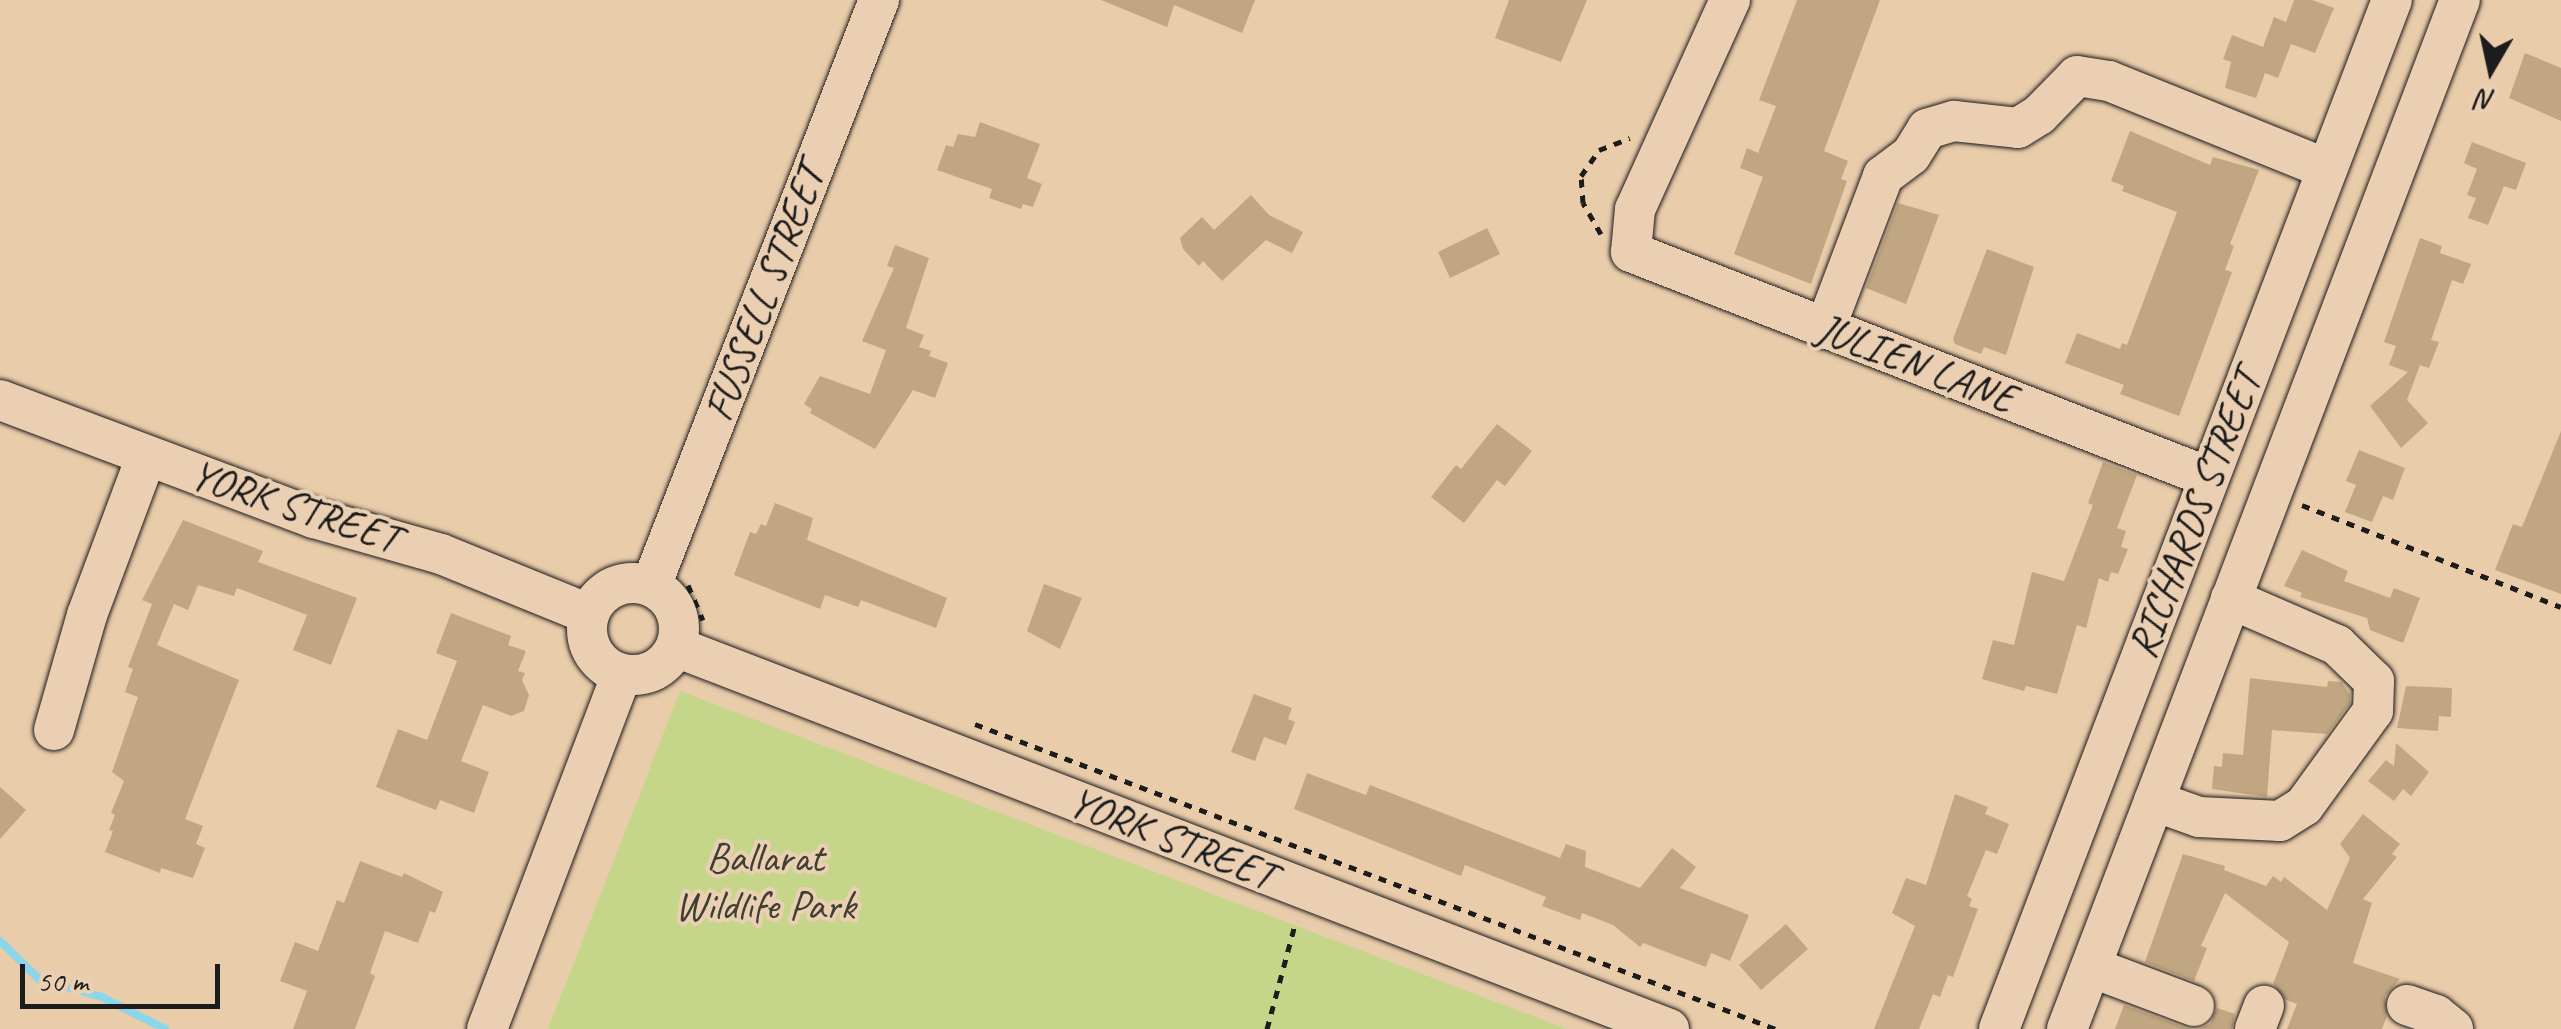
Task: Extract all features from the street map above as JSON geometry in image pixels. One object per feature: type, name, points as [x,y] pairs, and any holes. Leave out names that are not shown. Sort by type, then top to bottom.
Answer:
[{"type":"street","name":"FUSSELL STREET","points":[[655,577],[879,0]]},
{"type":"street","name":"JULIEN LANE","points":[[1730,0],[1640,198],[1631,246],[1636,255],[2208,477]]},
{"type":"street","name":"RICHARDS STREET","points":[[1999,1029],[2392,0]]},
{"type":"street","name":"RICHARDS STREET","points":[[2067,1029],[2460,0]]},
{"type":"street","points":[[1824,328],[1883,176],[1911,154],[1927,130],[1954,121],[2018,128],[2044,110],[2074,78],[2086,75],[2327,169]]},
{"type":"street","name":"YORK STREET","points":[[0,400],[314,518],[441,554],[589,614]]},
{"type":"street","points":[[54,730],[87,615],[146,456]]},
{"type":"street","points":[[655,577],[673,605],[680,633],[691,634],[660,668],[648,673],[622,674],[610,670],[592,652],[588,640],[589,614],[603,594],[614,587],[655,577]]},
{"type":"street","name":"RICHARDS STREET","points":[[2154,801],[2199,817],[2280,822],[2304,806],[2374,711],[2374,681],[2337,645],[2231,599]]},
{"type":"street","name":"YORK STREET","points":[[691,634],[1303,889],[1669,1029]]},
{"type":"street","points":[[488,1029],[622,674]]},
{"type":"street","points":[[2090,967],[2194,1006]]},
{"type":"street","points":[[2407,1004],[2436,1015],[2452,1029]]},
{"type":"path","points":[[2271,493],[2561,608]]},
{"type":"path","points":[[655,577],[687,580],[697,612],[691,634]]},
{"type":"path","points":[[967,721],[1776,1029]]},
{"type":"path","points":[[1267,1029],[1303,889]]},
{"type":"green space","name":"Ballarat Wildlife Park","points":[[680,691],[1567,1029],[548,1029]]},
{"type":"building","points":[[1101,0],[1255,0],[1242,33],[1174,5],[1167,27]]},
{"type":"building","points":[[1509,0],[1587,0],[1561,62],[1495,38]]},
{"type":"building","points":[[1797,0],[1880,0],[1824,151],[1848,161],[1841,179],[1847,181],[1811,284],[1734,254],[1763,177],[1740,168],[1747,148],[1758,153],[1776,106],[1759,100]]},
{"type":"building","points":[[2294,0],[2312,0],[2334,8],[2315,53],[2291,44],[2278,78],[2265,73],[2256,98],[2225,88],[2231,62],[2223,59],[2232,35],[2263,47],[2274,17],[2286,22]]},
{"type":"building","points":[[2525,53],[2561,68],[2561,121],[2509,98]]},
{"type":"building","points":[[980,122],[1040,144],[1027,178],[1042,184],[1033,207],[1023,204],[1021,209],[989,198],[992,189],[937,170],[946,145],[953,147],[958,134],[975,137]]},
{"type":"building","points":[[2130,131],[2210,165],[2213,157],[2259,170],[2230,244],[2234,246],[2225,270],[2232,272],[2179,416],[2120,394],[2124,385],[2065,363],[2077,333],[2120,349],[2122,343],[2127,345],[2177,212],[2122,191],[2124,186],[2111,181]]},
{"type":"building","points":[[2472,142],[2526,163],[2516,190],[2504,186],[2488,225],[2468,218],[2476,198],[2467,195],[2477,169],[2464,163]]},
{"type":"building","points":[[1251,195],[1269,215],[1303,232],[1292,253],[1266,240],[1222,281],[1203,261],[1199,266],[1183,249],[1180,238],[1202,217],[1214,230]]},
{"type":"building","points":[[1898,203],[1939,215],[1906,304],[1866,288]]},
{"type":"building","points":[[1487,228],[1500,254],[1450,278],[1438,252]]},
{"type":"building","points":[[2420,238],[2442,246],[2440,253],[2471,264],[2463,284],[2452,280],[2431,340],[2439,342],[2429,368],[2420,365],[2407,400],[2428,423],[2401,448],[2370,406],[2408,372],[2389,365],[2396,346],[2384,342]]},
{"type":"building","points":[[895,245],[929,258],[906,328],[924,335],[919,347],[931,351],[929,356],[948,363],[935,398],[913,390],[875,449],[810,413],[812,409],[804,404],[820,376],[870,394],[886,350],[862,341],[894,268],[887,266]]},
{"type":"building","points":[[1987,249],[2034,267],[2006,355],[1984,347],[1981,354],[1955,344],[1953,339]]},
{"type":"building","points":[[1497,424],[1532,451],[1505,486],[1497,480],[1464,523],[1431,497],[1456,465],[1461,469]]},
{"type":"building","points":[[2561,431],[2561,594],[2495,570],[2513,524],[2522,527]]},
{"type":"building","points":[[2359,450],[2405,468],[2393,500],[2383,496],[2372,522],[2345,512],[2356,485],[2346,481]]},
{"type":"building","points":[[2103,462],[2137,475],[2117,528],[2126,531],[2121,547],[2128,549],[2118,574],[2111,572],[2108,582],[2099,578],[2086,628],[2077,625],[2057,694],[2026,686],[2024,691],[1982,679],[1993,640],[2014,645],[2032,572],[2064,581],[2093,505],[2088,503]]},
{"type":"building","points":[[775,503],[813,518],[807,540],[947,598],[936,628],[861,600],[858,607],[825,595],[820,609],[734,575],[750,532],[756,534],[761,524],[766,526]]},
{"type":"building","points":[[183,520],[263,551],[258,562],[357,598],[331,665],[293,650],[307,615],[237,588],[234,596],[198,585],[188,610],[174,604],[157,645],[239,680],[185,819],[203,826],[196,844],[205,848],[193,878],[161,868],[160,873],[105,852],[113,831],[109,830],[115,815],[111,813],[124,781],[112,772],[138,697],[125,692],[133,669],[128,667],[152,604],[142,600]]},
{"type":"building","points":[[2302,550],[2348,571],[2344,581],[2390,598],[2394,588],[2420,598],[2403,643],[2370,630],[2367,618],[2300,597],[2302,593],[2284,586]]},
{"type":"building","points":[[1044,584],[1082,598],[1060,649],[1027,631]]},
{"type":"building","points":[[451,613],[511,636],[508,645],[526,651],[518,671],[525,673],[522,680],[529,695],[524,711],[511,716],[483,705],[461,761],[489,772],[474,813],[440,800],[436,810],[376,787],[398,729],[427,740],[457,661],[436,653]]},
{"type":"building","points":[[2250,678],[2327,687],[2328,681],[2341,682],[2350,694],[2350,703],[2327,734],[2272,730],[2267,797],[2212,789],[2214,766],[2222,767],[2223,753],[2243,755]]},
{"type":"building","points":[[2406,686],[2452,688],[2451,717],[2439,716],[2438,731],[2397,728]]},
{"type":"building","points":[[1254,694],[1292,708],[1288,719],[1295,722],[1286,745],[1264,737],[1255,761],[1231,752]]},
{"type":"building","points":[[2396,743],[2429,772],[2411,796],[2403,789],[2394,801],[2368,781],[2386,760],[2394,766]]},
{"type":"building","points":[[1307,773],[1366,795],[1370,785],[1560,858],[1566,844],[1586,851],[1585,867],[1640,888],[1672,848],[1696,867],[1680,888],[1749,915],[1730,961],[1711,953],[1706,967],[1643,943],[1640,947],[1613,925],[1582,913],[1580,920],[1542,906],[1546,897],[1465,865],[1461,876],[1294,809]]},
{"type":"building","points":[[0,787],[26,810],[0,839]]},
{"type":"building","points":[[1955,794],[1988,807],[1985,814],[2009,824],[1997,854],[1986,850],[1967,896],[1972,899],[1969,906],[1978,909],[1953,977],[1948,975],[1940,997],[1933,994],[1919,1029],[1874,1029],[1915,926],[1892,913],[1906,878],[1926,885]]},
{"type":"building","points":[[2363,814],[2400,844],[2392,854],[2397,857],[2363,899],[2372,903],[2353,963],[2400,979],[2385,996],[2387,1016],[2382,1029],[2287,1029],[2297,1004],[2286,1000],[2273,984],[2289,942],[2225,893],[2201,946],[2207,948],[2194,981],[2145,962],[2183,854],[2225,866],[2224,870],[2266,886],[2273,876],[2281,882],[2284,877],[2327,910],[2350,858],[2340,844]]},
{"type":"building","points":[[360,861],[402,877],[404,873],[443,892],[435,913],[430,911],[418,943],[385,931],[370,973],[375,976],[355,1029],[293,1029],[307,991],[280,981],[295,942],[318,951],[337,900],[344,903]]},
{"type":"building","points":[[1786,924],[1808,949],[1761,990],[1739,965]]},
{"type":"building","points":[[2124,1005],[2186,1028],[2192,1029],[2115,1029]]},
{"type":"building","points":[[2217,1008],[2235,1014],[2232,1029],[2199,1029],[2210,1024]]},
{"type":"waterway","points":[[0,941],[39,979],[102,997],[165,1029]]}]
